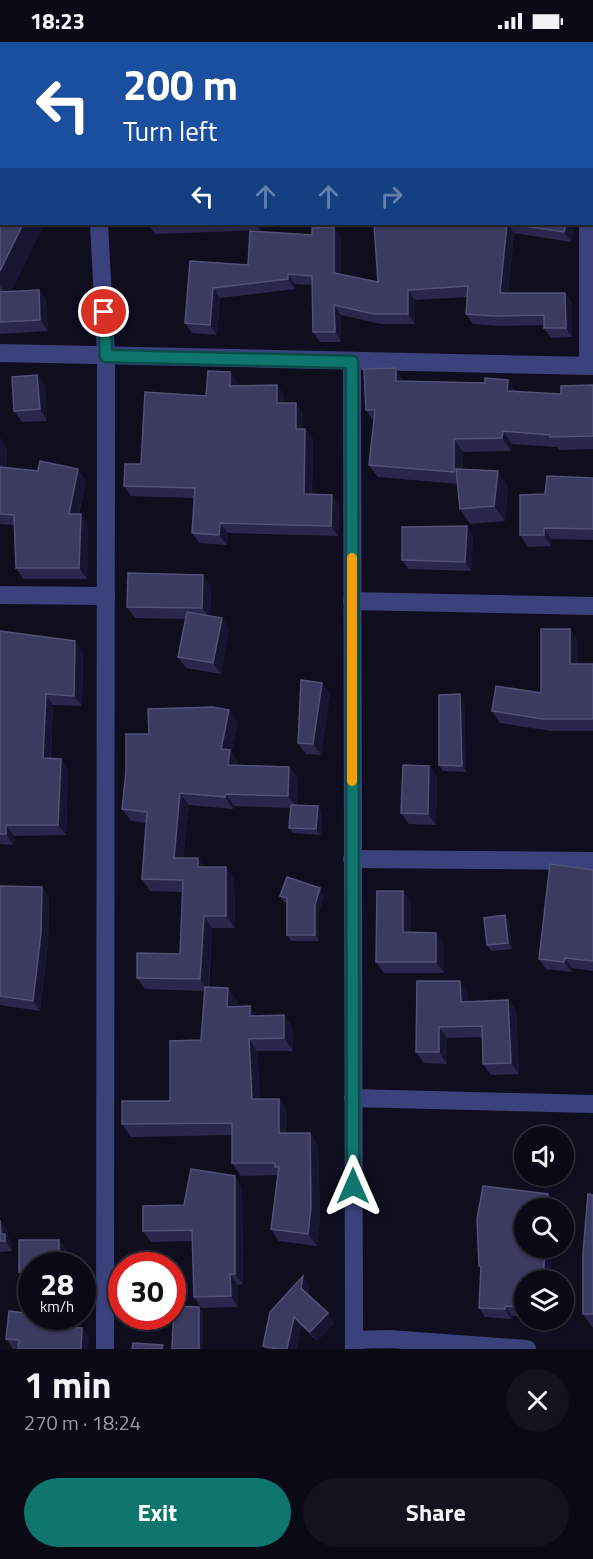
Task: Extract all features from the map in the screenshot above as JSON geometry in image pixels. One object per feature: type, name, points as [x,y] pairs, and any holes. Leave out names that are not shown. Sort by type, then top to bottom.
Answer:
[{"type":"street","points":[[99,225],[106,356],[105,1349]]},
{"type":"street","points":[[0,353],[591,366],[588,225]]},
{"type":"street","points":[[352,362],[354,1345],[389,1339],[527,1349]]},
{"type":"street","points":[[0,595],[106,596]]},
{"type":"street","points":[[352,601],[593,606]]},
{"type":"street","points":[[352,860],[593,861]]},
{"type":"street","points":[[353,1098],[593,1104]]},
{"type":"street","points":[[389,1339],[413,1349]]},
{"type":"building","points":[[0,225],[23,225],[0,271]]},
{"type":"building","points":[[374,225],[507,225],[500,293],[565,293],[566,328],[544,328],[544,315],[466,314],[468,286],[408,290],[408,314],[374,314],[334,305],[335,332],[313,332],[312,276],[288,274],[288,279],[213,288],[210,325],[185,323],[190,261],[248,265],[250,231],[312,235],[312,228],[334,227],[334,273],[378,282]]},
{"type":"building","points":[[517,225],[566,225],[564,232]]},
{"type":"building","points":[[39,290],[40,320],[0,322],[0,292]]},
{"type":"building","points":[[396,368],[396,381],[485,383],[485,378],[508,380],[507,391],[561,394],[561,386],[593,385],[593,436],[550,437],[550,435],[503,431],[502,438],[454,439],[454,472],[369,465],[375,410],[366,410],[364,369]]},
{"type":"building","points":[[208,371],[230,372],[230,386],[277,385],[277,403],[296,403],[296,429],[305,429],[304,494],[332,495],[331,526],[220,523],[219,535],[192,533],[195,488],[124,486],[125,464],[141,464],[145,392],[206,396]]},
{"type":"building","points":[[37,375],[40,409],[14,411],[12,377]]},
{"type":"building","points":[[40,461],[78,469],[69,514],[81,514],[79,568],[16,568],[14,515],[0,514],[0,467],[38,471]]},
{"type":"building","points":[[456,469],[498,471],[494,506],[460,509]]},
{"type":"building","points":[[547,476],[593,478],[593,529],[544,528],[544,535],[520,535],[520,495],[545,494]]},
{"type":"building","points":[[467,526],[465,562],[402,560],[402,527]]},
{"type":"building","points":[[128,573],[203,575],[202,608],[127,607]]},
{"type":"building","points":[[187,612],[222,618],[213,663],[178,657]]},
{"type":"building","points":[[541,629],[570,629],[570,664],[593,664],[593,719],[543,719],[492,711],[496,686],[541,693]]},
{"type":"building","points":[[0,631],[75,641],[74,696],[46,694],[43,758],[61,759],[58,825],[6,825],[6,834],[0,834]]},
{"type":"building","points":[[301,680],[322,683],[313,744],[298,743]]},
{"type":"building","points":[[460,694],[462,766],[439,765],[439,695]]},
{"type":"building","points":[[213,707],[229,710],[221,749],[230,750],[228,765],[289,767],[288,796],[226,794],[225,797],[180,793],[174,858],[198,858],[198,867],[226,867],[226,916],[204,916],[200,979],[137,978],[137,953],[180,954],[183,880],[142,879],[147,812],[122,809],[126,771],[126,734],[149,734],[148,709]]},
{"type":"building","points":[[403,765],[429,766],[428,814],[401,813]]},
{"type":"building","points":[[291,805],[318,806],[316,829],[289,828]]},
{"type":"building","points":[[550,864],[593,870],[593,961],[565,958],[564,962],[539,959]]},
{"type":"building","points":[[287,877],[320,888],[315,905],[315,935],[287,935],[287,898],[280,896]]},
{"type":"building","points":[[0,886],[42,887],[41,933],[33,1001],[0,996]]},
{"type":"building","points":[[377,891],[403,891],[403,932],[436,933],[436,962],[376,962]]},
{"type":"building","points":[[505,915],[508,943],[487,945],[484,918]]},
{"type":"building","points":[[417,981],[460,981],[461,1002],[508,1000],[511,1063],[483,1064],[482,1026],[439,1027],[439,1052],[416,1052]]},
{"type":"building","points":[[205,987],[228,988],[227,1007],[250,1006],[250,1016],[284,1015],[284,1038],[249,1039],[252,1099],[279,1099],[279,1133],[310,1133],[311,1208],[308,1234],[271,1229],[279,1167],[275,1167],[275,1163],[232,1163],[232,1123],[122,1124],[122,1101],[170,1101],[170,1041],[201,1040]]},
{"type":"building","points":[[191,1169],[235,1176],[235,1274],[230,1274],[231,1296],[194,1297],[192,1230],[143,1231],[143,1206],[184,1205]]},
{"type":"building","points":[[483,1186],[548,1194],[548,1198],[514,1198],[514,1258],[544,1258],[544,1270],[514,1270],[514,1306],[505,1306],[505,1309],[479,1308],[481,1266],[479,1266],[477,1219]]},
{"type":"building","points":[[588,1194],[593,1195],[593,1314],[583,1314],[583,1253]]},
{"type":"building","points":[[0,1220],[1,1234],[5,1234],[5,1241],[0,1241]]},
{"type":"building","points":[[19,1240],[59,1240],[59,1252],[19,1252]]},
{"type":"building","points":[[303,1276],[301,1288],[328,1313],[310,1332],[294,1317],[287,1349],[263,1346],[270,1312]]},
{"type":"building","points":[[186,1306],[199,1307],[199,1349],[172,1349],[173,1330],[186,1330]]},
{"type":"building","points":[[9,1311],[18,1312],[18,1330],[82,1330],[81,1349],[18,1349],[19,1340],[6,1339]]},
{"type":"building","points":[[133,1343],[163,1345],[162,1349],[132,1349]]},
{"type":"slow traffic","points":[[352,558],[352,781]]},
{"type":"route","points":[[104,312],[106,356],[352,362],[353,1186]]}]
